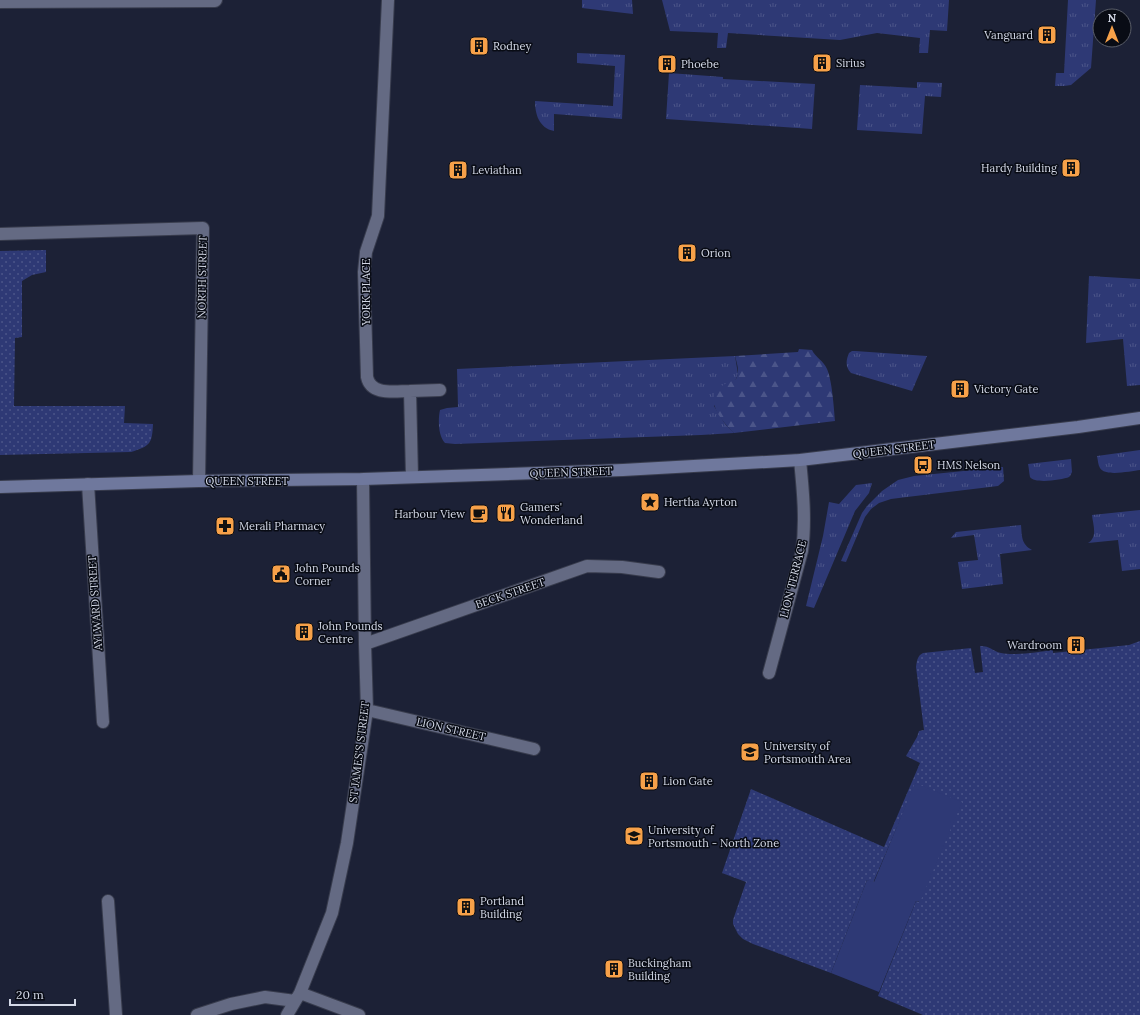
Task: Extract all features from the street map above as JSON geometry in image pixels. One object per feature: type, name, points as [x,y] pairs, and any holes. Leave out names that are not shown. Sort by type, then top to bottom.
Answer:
[{"type":"street","points":[[0,2],[216,0]]},
{"type":"street","name":"YORK PLACE","points":[[388,0],[378,216],[366,252],[364,272],[367,377],[370,384],[375,389],[384,391],[410,391]]},
{"type":"street","name":"NORTH STREET","points":[[0,234],[203,228],[199,481]]},
{"type":"street","points":[[412,477],[410,391],[440,390]]},
{"type":"street","name":"QUEEN STREET","points":[[0,487],[199,481],[363,479],[623,470],[800,460],[1071,428],[1140,418]]},
{"type":"street","name":"LION TERRACE","points":[[769,673],[802,551],[804,537],[800,460]]},
{"type":"street","name":"ST JAMES'S STREET","points":[[287,1015],[297,997],[332,914],[347,843],[367,710],[363,479]]},
{"type":"street","name":"AYLWARD STREET","points":[[88,484],[103,722]]},
{"type":"street","name":"BECK STREET","points":[[365,644],[587,566],[622,567],[658,572]]},
{"type":"street","name":"LION STREET","points":[[367,710],[534,749]]},
{"type":"street","points":[[108,901],[116,1015]]},
{"type":"street","points":[[197,1015],[230,1004],[265,997],[297,997],[359,1015]]},
{"type":"green space","points":[[582,0],[632,0],[633,14],[582,8]]},
{"type":"green space","points":[[662,0],[949,0],[947,31],[930,30],[928,53],[919,53],[920,38],[877,33],[840,40],[728,33],[726,48],[717,48],[718,33],[670,31]]},
{"type":"green space","points":[[1068,0],[1096,0],[1095,8],[1092,8],[1091,68],[1071,85],[1055,86],[1056,73],[1064,73]]},
{"type":"green space","points":[[577,53],[625,55],[622,119],[554,114],[554,131],[541,124],[537,115],[535,101],[613,106],[615,66],[577,63]]},
{"type":"green space","points":[[669,73],[723,77],[723,79],[815,84],[812,129],[666,119]]},
{"type":"green space","points":[[917,82],[942,83],[941,97],[925,96],[922,134],[857,130],[860,85],[917,88]]},
{"type":"green space","points":[[46,250],[46,272],[32,275],[22,281],[22,337],[15,338],[14,406],[125,406],[124,423],[153,424],[151,440],[143,448],[131,452],[0,455],[0,251]]},
{"type":"green space","points":[[1089,276],[1140,279],[1140,385],[1127,386],[1123,339],[1086,343]]},
{"type":"green space","points":[[799,349],[812,350],[826,366],[829,374],[835,421],[734,433],[718,413],[715,407],[714,395],[719,388],[736,379],[738,370],[735,356],[798,352]]},
{"type":"green space","points":[[852,351],[927,356],[912,391],[851,373],[847,366],[847,361],[849,353]]},
{"type":"green space","points":[[735,356],[738,374],[736,379],[732,382],[714,406],[725,424],[734,433],[455,444],[445,443],[441,436],[439,423],[440,410],[458,407],[457,369]]},
{"type":"green space","points":[[1140,450],[1140,470],[1112,473],[1103,471],[1099,467],[1097,456]]},
{"type":"green space","points":[[1071,459],[1072,472],[1069,477],[1042,481],[1030,477],[1028,464]]},
{"type":"green space","points":[[1003,467],[1004,481],[998,486],[891,499],[879,503],[871,509],[865,517],[846,562],[841,561],[862,513],[882,491],[898,480],[914,476]]},
{"type":"green space","points":[[872,483],[869,493],[855,511],[814,608],[806,606],[823,536],[829,502],[839,504],[856,485]]},
{"type":"green space","points":[[1140,510],[1140,569],[1122,571],[1118,540],[1088,543],[1093,538],[1094,534],[1092,515]]},
{"type":"green space","points":[[1021,525],[1024,542],[1028,548],[1032,550],[1000,554],[1003,584],[962,589],[958,562],[978,560],[974,535],[951,538],[956,532]]},
{"type":"green space","points":[[1140,641],[1140,1015],[923,1015],[878,996],[916,901],[919,902],[916,783],[873,883],[867,880],[831,973],[753,944],[743,939],[738,934],[733,924],[733,920],[746,882],[722,873],[751,789],[884,847],[920,763],[906,756],[919,731],[924,730],[916,667],[921,654],[971,648],[975,673],[983,672],[980,646],[1007,654],[1053,650],[1053,653],[1129,645]]},
{"type":"green space","points":[[915,783],[962,802],[920,902],[916,901],[879,992],[831,973],[867,880],[874,882]]},
{"type":"place","name":"Vanguard","points":[[1047,35]]},
{"type":"place","name":"Rodney","points":[[479,46]]},
{"type":"place","name":"Sirius","points":[[822,63]]},
{"type":"place","name":"Phoebe","points":[[667,64]]},
{"type":"place","name":"Hardy Building","points":[[1071,168]]},
{"type":"place","name":"Leviathan","points":[[458,170]]},
{"type":"place","name":"Orion","points":[[687,253]]},
{"type":"place","name":"Victory Gate","points":[[960,389]]},
{"type":"place","name":"HMS Nelson","points":[[923,465]]},
{"type":"place","name":"Hertha Ayrton","points":[[650,502]]},
{"type":"place","name":"Gamers' Wonderland","points":[[506,513]]},
{"type":"place","name":"Harbour View","points":[[479,514]]},
{"type":"place","name":"Merali Pharmacy","points":[[225,526]]},
{"type":"place","name":"John Pounds Corner","points":[[281,574]]},
{"type":"place","name":"John Pounds Centre","points":[[304,632]]},
{"type":"place","name":"Wardroom","points":[[1076,645]]},
{"type":"place","name":"University of Portsmouth Area","points":[[750,752]]},
{"type":"place","name":"Lion Gate","points":[[649,781]]},
{"type":"place","name":"University of Portsmouth - North Zone","points":[[634,836]]},
{"type":"place","name":"Portland Building","points":[[466,907]]},
{"type":"place","name":"Buckingham Building","points":[[614,969]]}]
